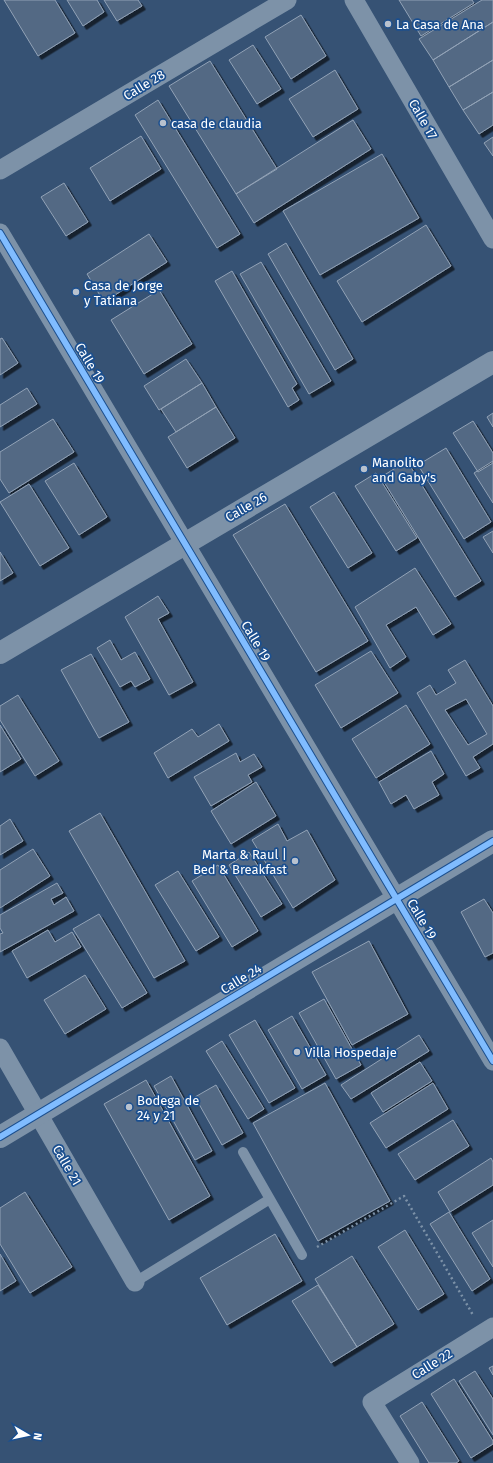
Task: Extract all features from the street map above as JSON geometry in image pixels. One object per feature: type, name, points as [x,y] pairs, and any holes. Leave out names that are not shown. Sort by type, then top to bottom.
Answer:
[{"type":"street","name":"Calle 28","points":[[0,170],[287,0]]},
{"type":"street","name":"Calle 17","points":[[354,0],[493,239]]},
{"type":"street","name":"Calle 19","points":[[0,232],[493,1061]]},
{"type":"street","name":"Calle 26","points":[[0,653],[493,362]]},
{"type":"street","name":"Calle 24","points":[[0,1137],[493,841]]},
{"type":"street","name":"Calle 21","points":[[0,1048],[135,1282]]},
{"type":"street","name":"Calle 22","points":[[410,1463],[372,1402],[488,1330]]},
{"type":"lane","points":[[244,1152],[302,1256]]},
{"type":"lane","points":[[135,1282],[270,1199]]},
{"type":"path","points":[[302,1256],[404,1196],[488,1330]]},
{"type":"building","points":[[4,0],[55,0],[75,33],[38,56]]},
{"type":"building","points":[[67,0],[97,0],[104,12],[83,26]]},
{"type":"building","points":[[104,0],[138,0],[142,6],[117,21]]},
{"type":"building","points":[[399,0],[472,0],[474,3],[421,36]]},
{"type":"building","points":[[482,0],[493,0],[493,22],[433,60],[419,39]]},
{"type":"building","points":[[301,15],[326,56],[291,79],[265,37]]},
{"type":"building","points":[[493,22],[493,60],[449,87],[433,60]]},
{"type":"building","points":[[253,45],[281,89],[257,104],[229,60]]},
{"type":"building","points":[[493,60],[493,92],[463,110],[449,87]]},
{"type":"building","points":[[210,61],[277,169],[236,194],[169,86]]},
{"type":"building","points":[[335,70],[358,109],[313,137],[289,99]]},
{"type":"building","points":[[493,92],[493,125],[479,134],[463,110]]},
{"type":"building","points":[[158,100],[240,234],[217,248],[135,115]]},
{"type":"building","points":[[353,120],[371,149],[254,223],[236,194]]},
{"type":"building","points":[[141,136],[161,169],[110,201],[90,168]]},
{"type":"building","points":[[493,137],[493,156],[484,143]]},
{"type":"building","points":[[382,154],[419,218],[320,275],[283,211]]},
{"type":"building","points":[[64,183],[88,222],[66,236],[41,197]]},
{"type":"building","points":[[426,225],[451,266],[362,322],[337,281]]},
{"type":"building","points":[[149,234],[167,262],[104,302],[87,274]]},
{"type":"building","points":[[286,243],[353,359],[335,370],[268,254]]},
{"type":"building","points":[[261,262],[331,381],[309,394],[240,274]]},
{"type":"building","points":[[232,271],[297,384],[292,388],[299,400],[288,407],[215,281]]},
{"type":"building","points":[[159,290],[192,344],[144,374],[111,320]]},
{"type":"building","points":[[2,338],[18,363],[0,375],[0,339]]},
{"type":"building","points":[[186,359],[202,383],[159,410],[144,386]]},
{"type":"building","points":[[202,383],[216,407],[176,432],[161,409]]},
{"type":"building","points":[[27,388],[37,404],[0,427],[0,405]]},
{"type":"building","points":[[216,407],[235,438],[187,468],[168,437]]},
{"type":"building","points":[[493,413],[493,427],[487,417]]},
{"type":"building","points":[[53,419],[74,452],[9,493],[0,479],[0,452]]},
{"type":"building","points":[[473,421],[493,453],[493,463],[478,472],[453,433]]},
{"type":"building","points":[[446,448],[491,522],[464,539],[418,465]]},
{"type":"building","points":[[407,461],[481,581],[455,597],[381,477]]},
{"type":"building","points":[[493,461],[493,503],[474,473]]},
{"type":"building","points":[[74,463],[107,517],[79,535],[45,481]]},
{"type":"building","points":[[376,473],[417,538],[396,551],[355,486]]},
{"type":"building","points":[[29,484],[69,548],[40,566],[0,502]]},
{"type":"building","points":[[334,492],[372,553],[348,568],[310,507]]},
{"type":"building","points":[[285,504],[368,641],[316,672],[233,535]]},
{"type":"building","points":[[493,531],[493,553],[483,537]]},
{"type":"building","points":[[0,552],[13,573],[0,581]]},
{"type":"building","points":[[415,568],[451,624],[433,635],[416,607],[386,625],[406,657],[390,668],[355,607]]},
{"type":"building","points":[[158,596],[169,613],[158,619],[193,682],[169,695],[125,617]]},
{"type":"building","points":[[110,640],[121,660],[135,652],[150,679],[135,687],[131,681],[120,687],[97,648]]},
{"type":"building","points":[[371,651],[398,693],[341,728],[315,685]]},
{"type":"building","points":[[91,654],[129,722],[99,738],[61,670]]},
{"type":"building","points":[[465,660],[493,706],[493,744],[473,757],[480,768],[466,776],[417,693],[430,685],[436,695],[456,683],[448,670]],"holes":[[[466,699],[487,734],[468,745],[445,710]]]},
{"type":"building","points":[[18,695],[59,761],[35,776],[0,720],[0,706]]},
{"type":"building","points":[[406,705],[430,744],[376,778],[352,739]]},
{"type":"building","points":[[219,724],[229,741],[168,778],[154,753],[192,729],[198,737]]},
{"type":"building","points":[[0,725],[21,759],[0,772]]},
{"type":"building","points":[[431,751],[444,774],[432,782],[439,795],[414,809],[406,795],[391,804],[379,782]]},
{"type":"building","points":[[236,753],[240,762],[254,754],[262,767],[248,775],[252,782],[211,806],[194,777]]},
{"type":"building","points":[[256,782],[276,816],[231,844],[211,811]]},
{"type":"building","points":[[100,813],[185,961],[154,978],[69,831]]},
{"type":"building","points":[[10,819],[23,841],[0,855],[0,826]]},
{"type":"building","name":"Marta & Raul | Bed & Breakfast","points":[[278,824],[287,841],[307,830],[335,880],[293,908],[252,840]]},
{"type":"building","points":[[33,849],[50,876],[0,908],[0,870]]},
{"type":"building","points":[[249,852],[282,904],[261,917],[229,865]]},
{"type":"building","points":[[218,865],[258,931],[232,947],[192,881]]},
{"type":"building","points":[[178,871],[219,937],[196,951],[155,885]]},
{"type":"building","points":[[57,883],[63,893],[51,899],[54,905],[66,897],[74,911],[0,952],[0,934],[3,933],[0,928],[0,915]]},
{"type":"building","points":[[484,899],[493,913],[493,953],[485,957],[461,912]]},
{"type":"building","points":[[99,914],[147,993],[122,1008],[73,929]]},
{"type":"building","points":[[48,930],[55,942],[72,932],[81,947],[27,978],[12,951]]},
{"type":"building","points":[[369,941],[408,1014],[352,1045],[312,972]]},
{"type":"building","points":[[85,975],[106,1009],[65,1034],[44,1000]]},
{"type":"building","points":[[324,999],[361,1065],[336,1079],[299,1013]]},
{"type":"building","name":"Villa Hospedaje","points":[[292,1016],[326,1075],[302,1089],[268,1030]]},
{"type":"building","points":[[255,1020],[295,1088],[269,1103],[229,1035]]},
{"type":"building","points":[[419,1035],[429,1051],[351,1099],[341,1085]]},
{"type":"building","points":[[222,1041],[264,1109],[248,1119],[206,1051]]},
{"type":"building","points":[[420,1062],[432,1081],[383,1112],[371,1093]]},
{"type":"building","points":[[171,1076],[212,1151],[195,1160],[154,1086]]},
{"type":"building","points":[[146,1080],[210,1196],[169,1220],[104,1104]]},
{"type":"building","points":[[325,1083],[390,1201],[318,1241],[253,1123]]},
{"type":"building","points":[[433,1083],[448,1109],[386,1148],[370,1123]]},
{"type":"building","points":[[216,1085],[243,1133],[222,1145],[195,1097]]},
{"type":"building","points":[[453,1120],[469,1146],[415,1180],[398,1154]]},
{"type":"building","points":[[491,1158],[493,1162],[493,1185],[450,1212],[438,1192]]},
{"type":"building","points":[[25,1192],[72,1267],[30,1293],[0,1244],[0,1208]]},
{"type":"building","points":[[449,1212],[490,1279],[472,1291],[430,1224]]},
{"type":"building","points":[[493,1220],[493,1267],[472,1233]]},
{"type":"building","points":[[405,1230],[444,1294],[418,1310],[378,1247]]},
{"type":"building","points":[[275,1234],[302,1281],[227,1325],[200,1278]]},
{"type":"building","points":[[0,1254],[16,1281],[0,1291]]},
{"type":"building","points":[[352,1256],[394,1324],[357,1347],[315,1279]]},
{"type":"building","points":[[318,1285],[357,1347],[331,1363],[292,1301]]},
{"type":"building","points":[[493,1366],[493,1375],[489,1368]]},
{"type":"building","points":[[475,1371],[493,1399],[493,1435],[459,1381]]},
{"type":"building","points":[[454,1379],[493,1441],[493,1444],[471,1458],[431,1394]]},
{"type":"building","points":[[422,1402],[459,1461],[456,1463],[429,1463],[400,1416]]},
{"type":"cycle path","points":[[0,233],[493,1061]]},
{"type":"cycle path","points":[[0,1137],[493,841]]},
{"type":"place","name":"La Casa de Ana","points":[[388,24]]},
{"type":"place","name":"casa de claudia","points":[[163,123]]},
{"type":"place","name":"Casa de Jorge y Tatiana","points":[[76,292]]},
{"type":"place","name":"Manolito and Gaby's","points":[[364,469]]},
{"type":"place","name":"Marta & Raul | Bed & Breakfast","points":[[295,861]]},
{"type":"place","name":"Villa Hospedaje","points":[[297,1052]]},
{"type":"place","name":"Bodega de 24 y 21","points":[[129,1107]]}]
